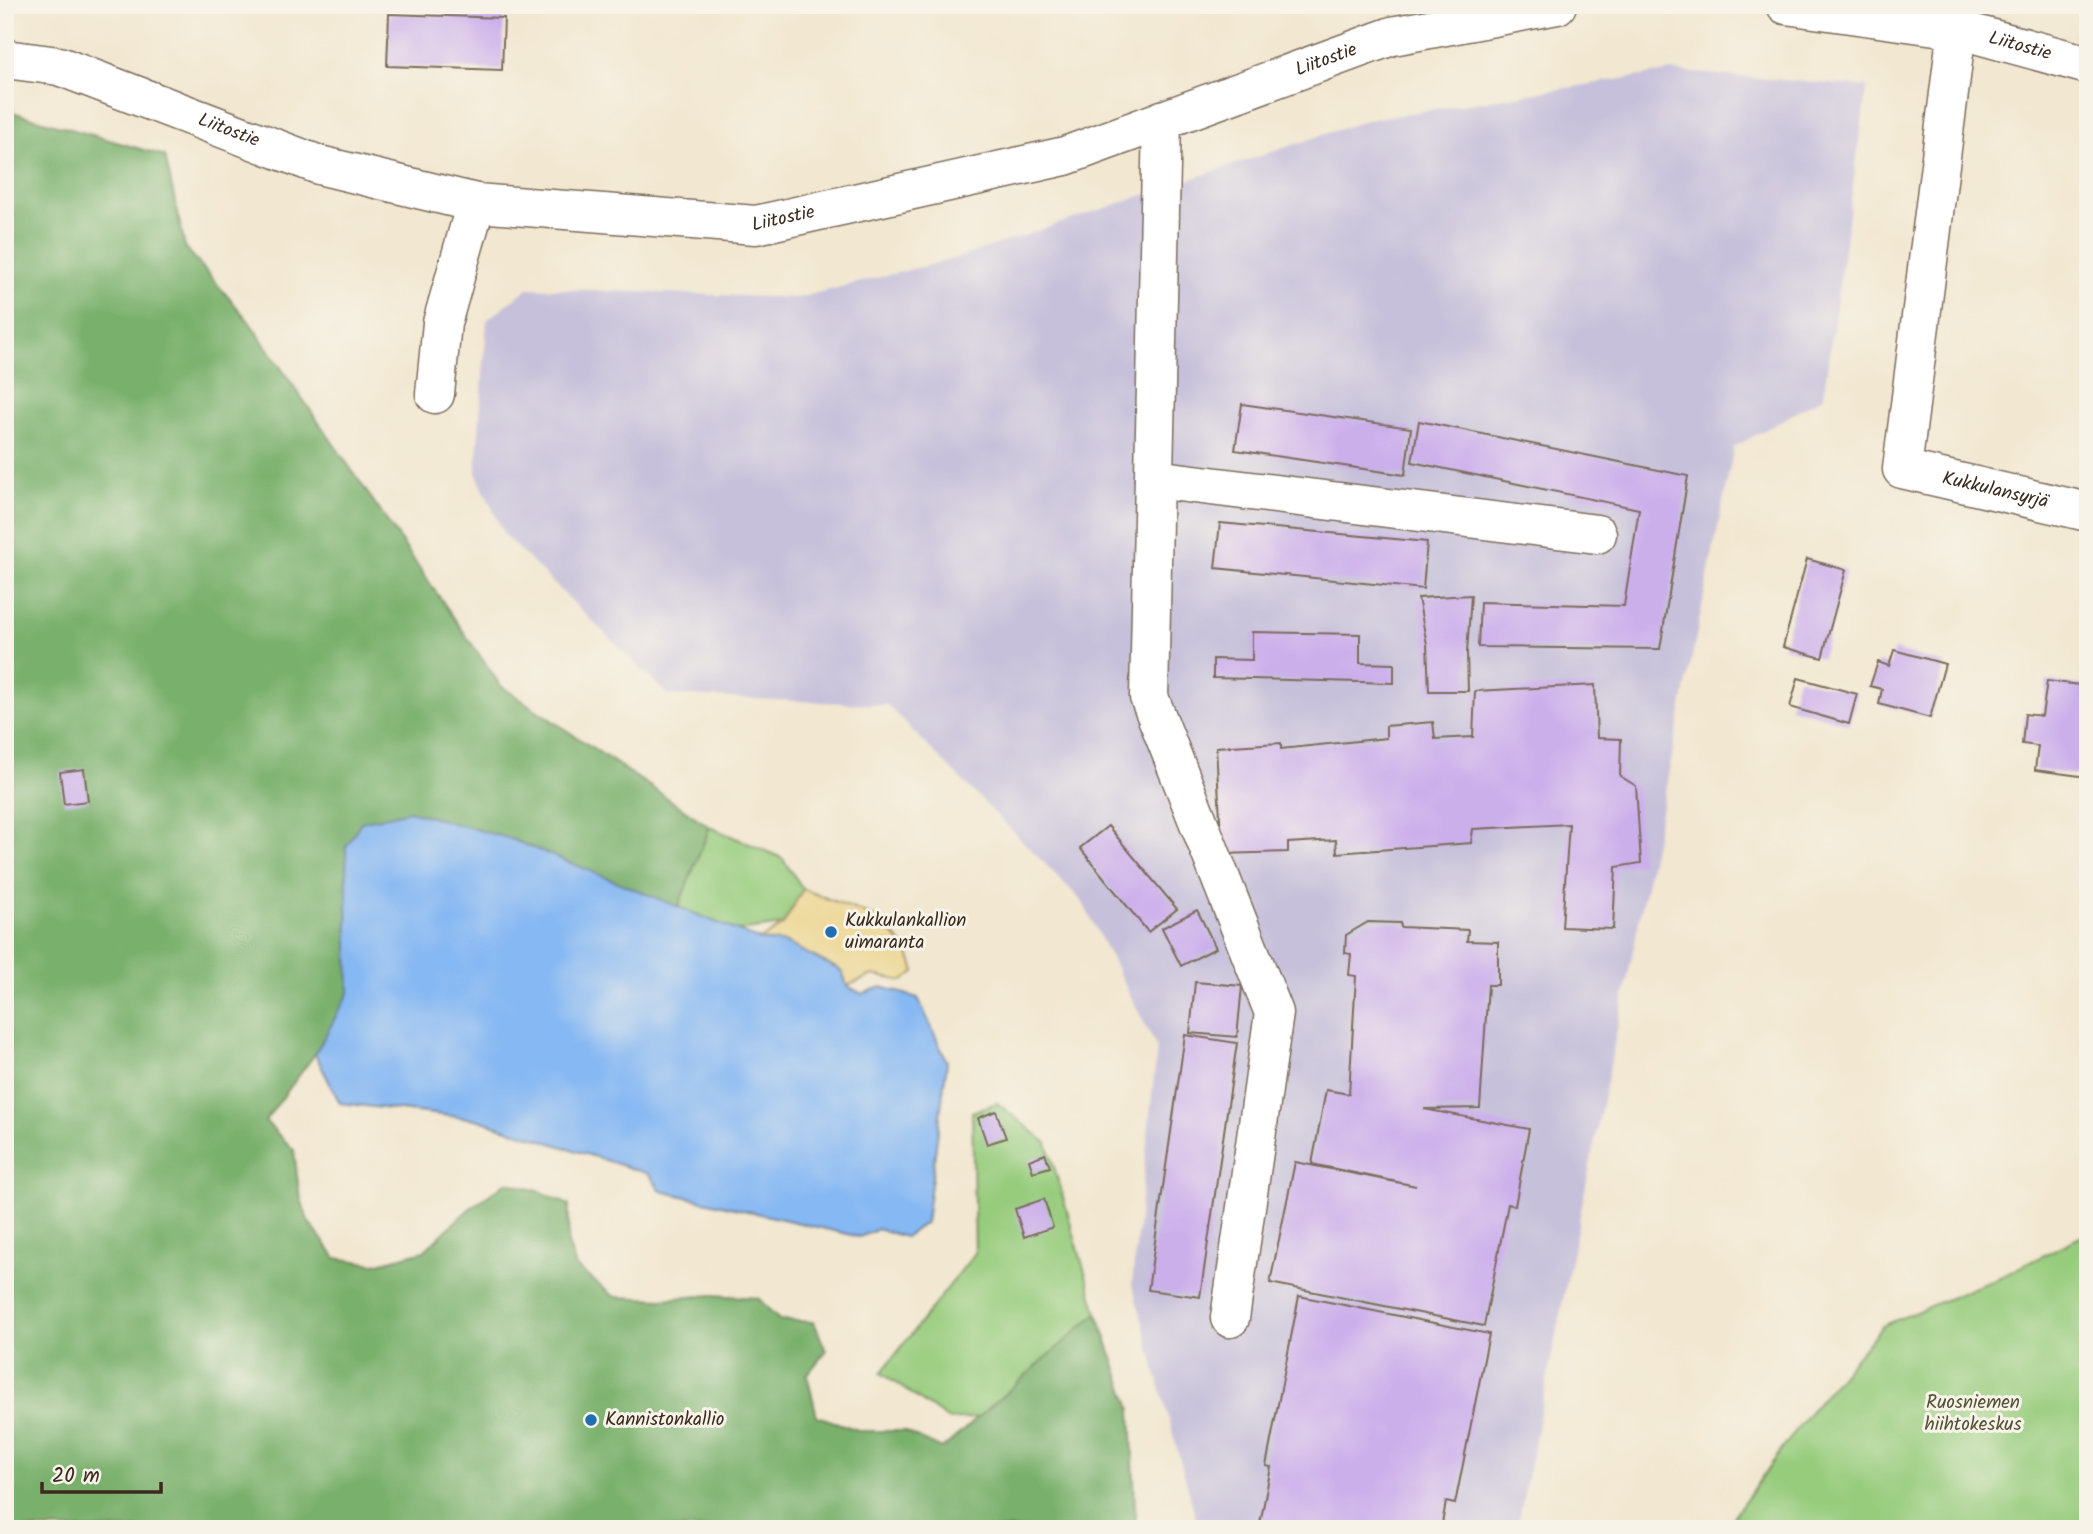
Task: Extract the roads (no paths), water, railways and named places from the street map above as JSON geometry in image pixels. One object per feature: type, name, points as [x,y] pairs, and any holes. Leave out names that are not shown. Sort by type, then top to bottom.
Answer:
[{"type":"street","name":"Liitostie","points":[[5,59],[59,66],[319,165],[476,203],[756,225],[1065,156],[1392,36],[1557,5]]},
{"type":"street","name":"Liitostie","points":[[1802,6],[1957,29],[2088,65]]},
{"type":"street","name":"Kukkulansyrjä","points":[[1957,29],[1902,469],[2088,512]]},
{"type":"street","points":[[1162,120],[1149,697],[1274,1013],[1230,1318]]},
{"type":"street","points":[[435,394],[442,323],[476,203]]},
{"type":"street","points":[[1154,479],[1597,534]]},
{"type":"water","points":[[410,811],[511,839],[760,940],[786,943],[842,971],[847,986],[862,994],[882,987],[918,998],[947,1062],[926,1222],[905,1237],[878,1229],[860,1237],[661,1191],[649,1174],[476,1119],[340,1103],[315,1054],[349,993],[346,847],[361,822]]},
{"type":"place","name":"Kukkulankallion uimaranta","points":[[831,932]]},
{"type":"place","name":"Kannistonkallio","points":[[591,1420]]},
{"type":"park label","name":"Ruosniemen hiihtokeskus","points":[[1973,1414]]}]
